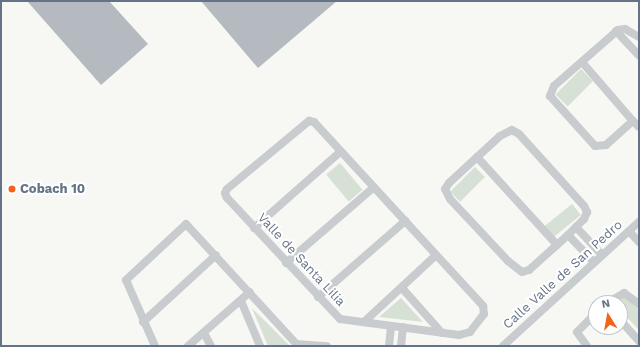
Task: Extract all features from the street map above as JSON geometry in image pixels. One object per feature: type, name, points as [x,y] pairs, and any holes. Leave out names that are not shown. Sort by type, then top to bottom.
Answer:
[{"type":"street","points":[[582,62],[636,124],[599,147],[553,101],[550,96],[554,86],[616,31],[625,29],[639,37]]},
{"type":"street","points":[[616,31],[639,56]]},
{"type":"street","name":"Valle de Santa Lilia","points":[[309,121],[314,122],[374,187],[478,300],[484,310],[482,318],[470,332],[459,335],[340,318],[286,263],[227,198],[225,193],[227,189],[309,121]]},
{"type":"street","points":[[516,132],[584,206],[586,216],[576,227],[528,270],[519,272],[450,198],[446,192],[446,186],[504,133],[516,132]]},
{"type":"street","points":[[254,228],[341,151]]},
{"type":"street","points":[[477,157],[556,245]]},
{"type":"street","points":[[286,263],[374,187]]},
{"type":"street","points":[[318,297],[405,221]]},
{"type":"street","name":"Calle Valle de San Pedro","points":[[503,346],[639,222]]},
{"type":"street","points":[[155,346],[143,322],[126,280],[183,226],[188,225],[297,345],[327,346]]},
{"type":"street","points":[[576,227],[602,255]]},
{"type":"street","points":[[629,231],[639,242]]},
{"type":"street","points":[[568,235],[594,262]]},
{"type":"street","points":[[143,322],[216,255]]},
{"type":"street","points":[[364,322],[436,255]]},
{"type":"street","points":[[402,288],[442,333]]},
{"type":"street","points":[[188,346],[250,292]]},
{"type":"street","points":[[619,295],[624,292],[630,295],[639,304]]},
{"type":"street","points":[[241,301],[260,346]]},
{"type":"street","points":[[587,346],[577,332],[588,321]]},
{"type":"street","points":[[389,346],[391,326]]},
{"type":"street","points":[[401,346],[403,327]]},
{"type":"street","points":[[628,329],[639,341]]},
{"type":"street","points":[[204,333],[211,346]]},
{"type":"shaded area","points":[[581,69],[593,81],[568,106],[556,94]]},
{"type":"shaded area","points":[[340,163],[362,190],[349,201],[326,175]]},
{"type":"shaded area","points":[[475,167],[485,177],[460,202],[450,192]]},
{"type":"shaded area","points":[[572,204],[581,215],[554,237],[545,226]]},
{"type":"shaded area","points":[[401,298],[423,322],[379,317]]},
{"type":"shaded area","points":[[628,298],[639,310],[639,330],[628,318]]},
{"type":"shaded area","points":[[252,308],[290,346],[268,346]]},
{"type":"building","points":[[27,1],[109,1],[148,44],[101,85]]},
{"type":"building","points":[[201,1],[337,1],[258,68]]},
{"type":"place","name":"Cobach 10","points":[[12,189]]}]
